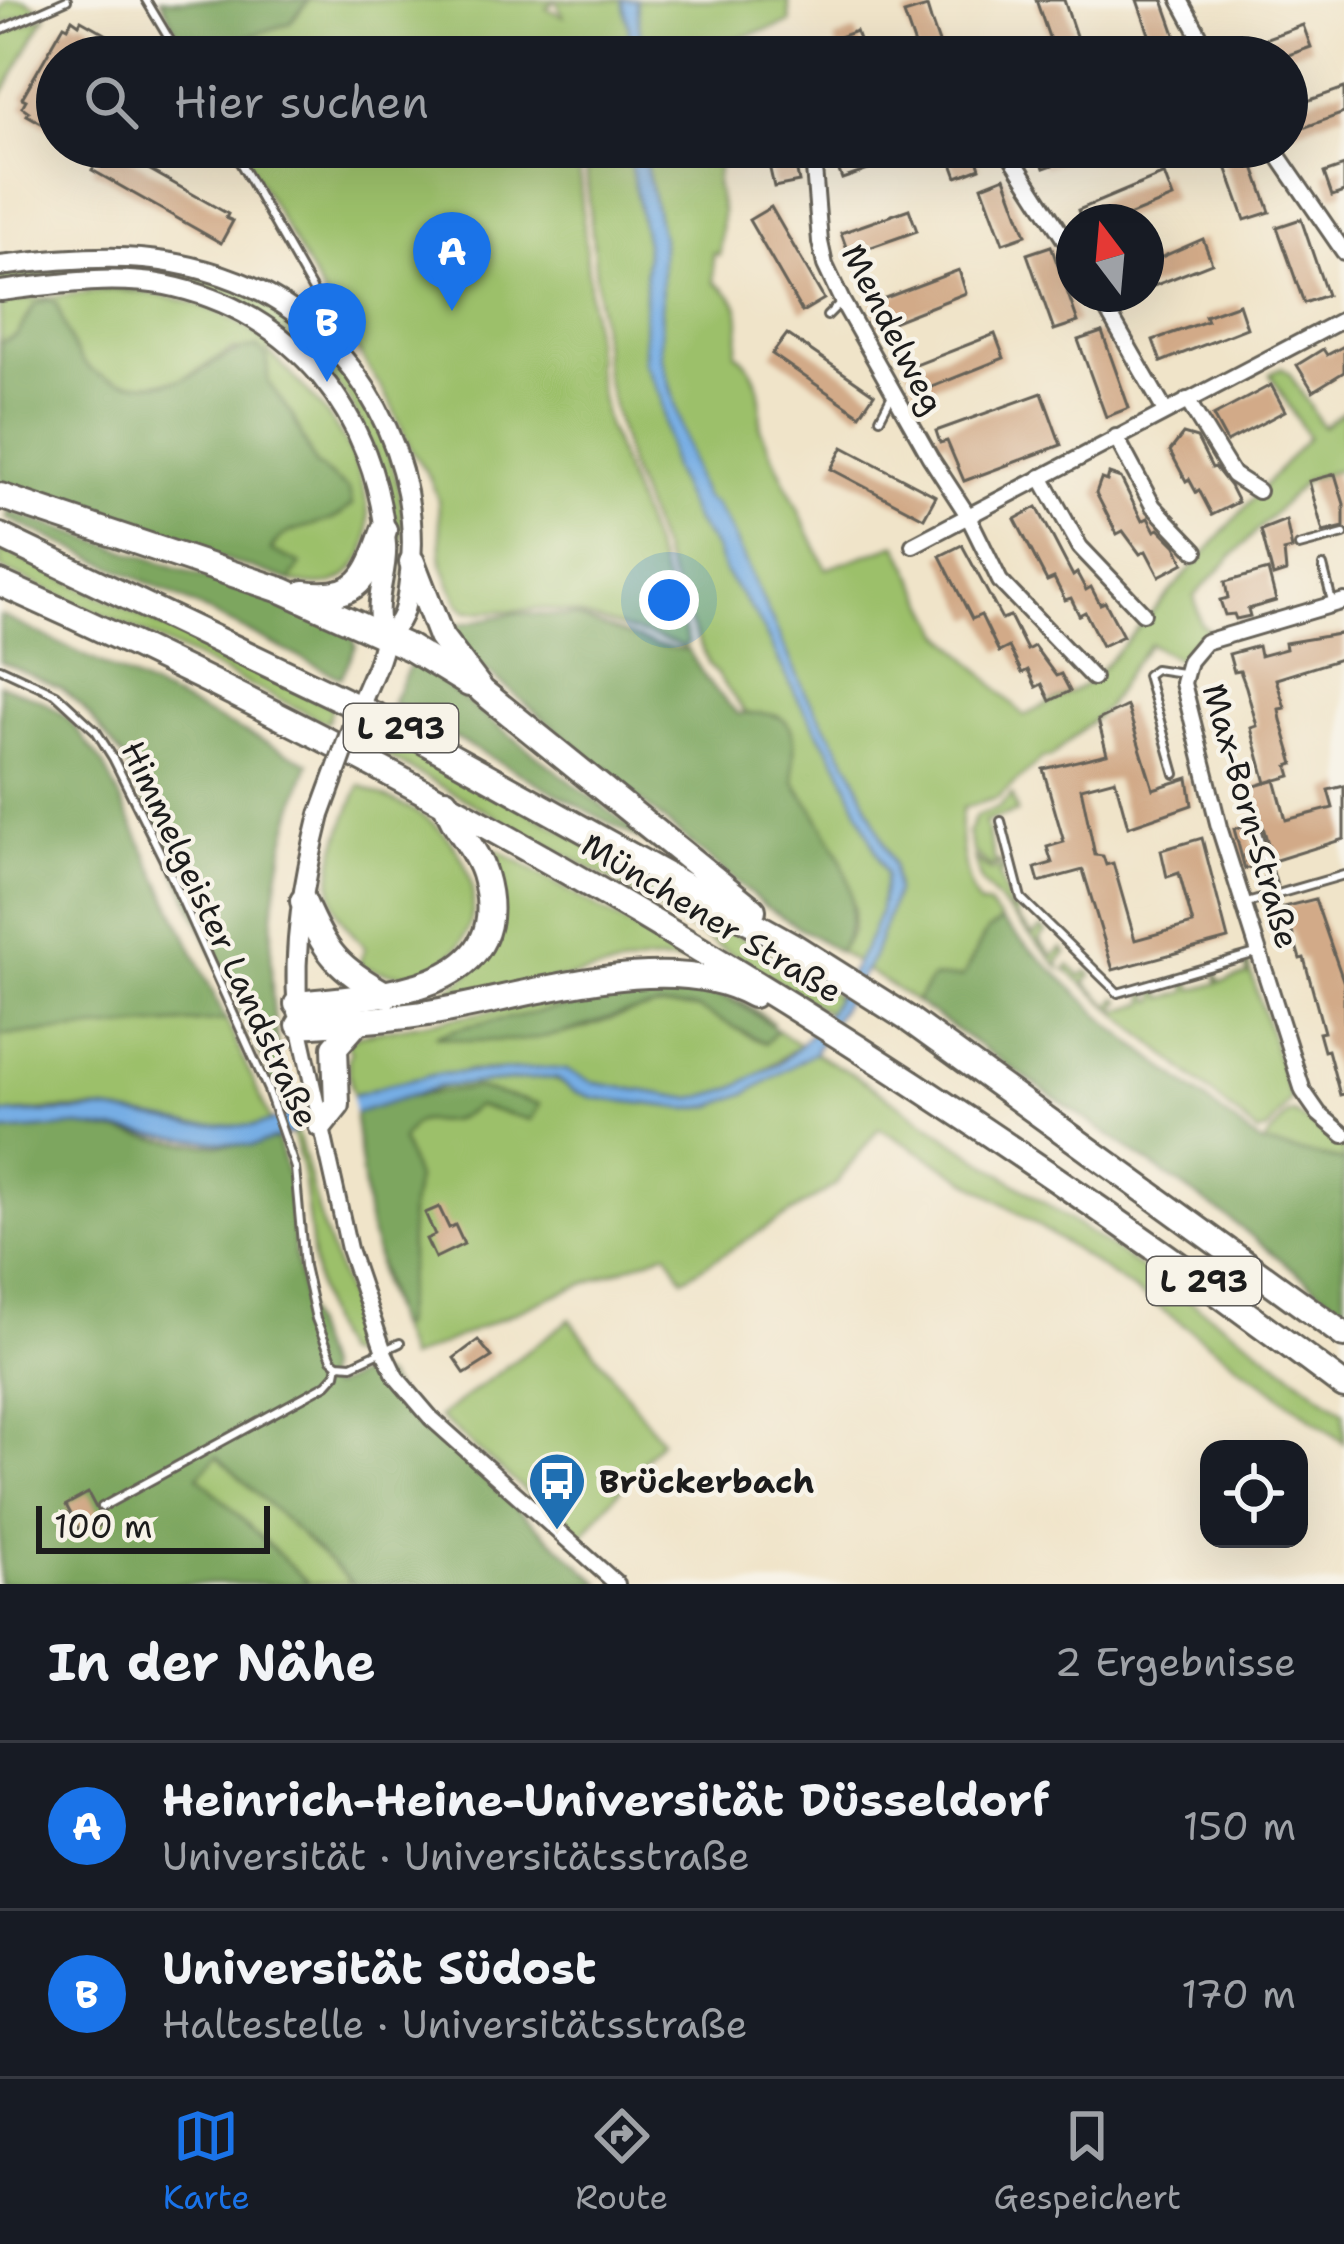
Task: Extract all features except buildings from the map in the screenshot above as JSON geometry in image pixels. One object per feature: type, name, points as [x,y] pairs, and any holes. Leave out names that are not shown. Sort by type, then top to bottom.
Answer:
[{"type":"highway","points":[[0,496],[284,591],[384,635],[482,691],[790,944]]},
{"type":"highway","points":[[284,591],[322,596],[350,589],[371,568],[384,530]]},
{"type":"highway","name":"Münchener Straße","points":[[0,536],[393,724],[790,944],[907,1018],[1344,1335]]},
{"type":"highway","points":[[412,562],[441,637],[482,691]]},
{"type":"highway","name":"Münchener Straße","points":[[0,583],[268,710],[445,801],[617,898],[784,1008],[850,1041],[1102,1208],[1344,1386]]},
{"type":"highway","points":[[298,1014],[438,982],[467,958],[485,925],[487,895],[482,867],[451,821],[445,801]]},
{"type":"highway","points":[[303,901],[330,956],[351,976],[387,995]]},
{"type":"highway","points":[[298,1014],[358,1021],[422,1014],[652,974],[707,979],[784,1008]]},
{"type":"highway","points":[[321,1125],[337,1105],[333,1063],[338,1040],[358,1021]]},
{"type":"street","points":[[1180,0],[1200,36]]},
{"type":"street","name":"Mendelweg","points":[[819,168],[820,242],[842,301],[1010,594],[1093,678]]},
{"type":"street","points":[[1019,168],[1056,226]]},
{"type":"street","points":[[1286,168],[1344,252]]},
{"type":"street","points":[[0,266],[78,256],[174,262],[252,287],[333,347],[357,375],[392,439],[410,518],[412,562],[403,617],[396,629],[384,635]]},
{"type":"street","points":[[0,291],[81,281],[138,282],[202,296],[263,326],[309,363],[352,418],[376,481],[384,530],[386,568],[379,617],[384,635],[320,815],[303,901],[298,1014]]},
{"type":"street","points":[[1108,312],[1165,411]]},
{"type":"street","points":[[913,544],[1344,319]]},
{"type":"street","points":[[1187,400],[1234,475],[1258,491]]},
{"type":"street","points":[[1116,436],[1153,506],[1196,550]]},
{"type":"street","points":[[1041,477],[1080,547],[1143,613]]},
{"type":"street","name":"Max-Born-Straße","points":[[1338,603],[1205,642],[1184,674],[1185,700],[1303,1091],[1319,1114],[1344,1135]]},
{"type":"street","name":"Himmelgeister Landstraße","points":[[298,1014],[335,1194],[383,1352],[396,1377],[431,1418],[617,1584]]},
{"type":"lane","points":[[0,30],[67,0]]},
{"type":"lane","points":[[146,0],[167,36]]},
{"type":"lane","points":[[243,168],[325,312],[332,326],[333,347]]},
{"type":"lane","points":[[827,316],[842,301]]},
{"type":"lane","points":[[880,418],[893,394]]},
{"type":"lane","points":[[1299,546],[1344,534]]},
{"type":"lane","points":[[1323,566],[1338,603]]},
{"type":"lane","name":"Himmelgeister Landstraße","points":[[0,668],[56,694],[96,731],[145,821],[240,1040],[271,1099],[295,1168],[304,1266],[316,1318],[338,1364]]},
{"type":"lane","points":[[1174,774],[1147,675],[1155,669],[1184,674]]},
{"type":"lane","points":[[1001,821],[1021,898],[1118,993],[1260,952]]},
{"type":"lane","points":[[1254,822],[1275,895]]},
{"type":"lane","points":[[1244,904],[1344,875]]},
{"type":"lane","points":[[102,1507],[327,1384],[338,1364],[367,1360],[400,1343]]},
{"type":"green space","points":[[7,0],[24,0],[41,9],[0,25],[0,10]]},
{"type":"green space","points":[[161,0],[309,0],[290,23],[250,36],[178,36]]},
{"type":"green space","points":[[309,0],[556,0],[788,0],[790,23],[746,36],[250,36],[290,23]],"holes":[[[556,0],[563,16],[546,8]]]},
{"type":"green space","points":[[45,16],[0,99],[0,34]]},
{"type":"green space","points":[[252,168],[579,168],[597,375],[606,421],[688,642],[685,646],[545,609],[466,611],[442,564],[438,499],[429,476],[411,450],[390,402]]},
{"type":"green space","points":[[586,168],[718,168],[722,211],[720,255],[713,253],[714,282],[737,305],[736,353],[751,369],[758,387],[760,428],[826,569],[897,544],[942,632],[1024,716],[1090,682],[1308,437],[1270,374],[1282,368],[1289,373],[1323,427],[1344,411],[1344,469],[1307,479],[1194,596],[1201,624],[1209,630],[1178,660],[1150,644],[1106,708],[1051,757],[1043,758],[998,798],[963,808],[962,844],[970,886],[980,905],[988,905],[1001,921],[986,932],[963,977],[932,978],[916,1002],[839,952],[852,931],[854,910],[839,854],[794,781],[793,744],[746,714],[709,664],[629,467],[605,374]]},
{"type":"green space","points":[[139,263],[207,279],[273,308],[321,348],[361,397],[389,454],[397,483],[402,543],[396,603],[388,599],[392,526],[382,469],[350,401],[307,350],[213,291],[0,285],[0,274]]},
{"type":"green space","points":[[114,290],[178,299],[236,321],[271,347],[268,351],[317,402],[353,458],[367,504],[367,544],[349,574],[326,585],[290,581],[271,550],[289,533],[332,520],[349,490],[315,464],[293,417],[268,382],[267,357],[233,349],[181,380],[145,384],[93,375],[76,355],[27,321],[17,335],[0,343],[0,302]]},
{"type":"green space","points":[[56,302],[73,347],[88,368],[114,380],[175,381],[258,347],[267,357],[268,382],[293,417],[315,464],[349,490],[352,505],[335,518],[291,532],[276,542],[271,550],[301,564],[290,581],[0,485],[0,343],[17,335],[35,304]]},
{"type":"green space","points":[[8,511],[338,622],[356,646],[341,678],[7,518]]},
{"type":"green space","points":[[0,549],[333,707],[327,723],[0,568]]},
{"type":"green space","points":[[514,613],[576,617],[655,645],[688,650],[707,681],[738,714],[767,714],[786,722],[794,741],[795,782],[832,841],[847,877],[852,913],[839,952],[766,907],[455,644],[447,627]]},
{"type":"green space","points":[[0,615],[309,763],[285,842],[273,920],[272,998],[283,1080],[273,1083],[124,759],[80,704],[60,688],[0,661]]},
{"type":"green space","points":[[412,660],[664,853],[392,703]]},
{"type":"green space","points":[[0,684],[41,700],[67,717],[104,765],[226,1020],[0,1035]]},
{"type":"green space","points":[[380,730],[560,829],[805,975],[837,997],[828,1013],[604,876],[372,748]]},
{"type":"green space","points":[[360,785],[432,823],[452,843],[467,871],[473,899],[470,924],[459,946],[441,963],[418,972],[390,973],[359,964],[365,948],[336,908],[333,861]]},
{"type":"green space","points":[[1012,795],[1017,812],[985,822],[995,862],[1005,863],[990,867],[973,851],[968,833],[976,816],[998,808]]},
{"type":"green space","points":[[498,850],[689,961],[647,962],[438,1002],[437,994],[471,970],[491,937],[497,898],[489,858]]},
{"type":"green space","points":[[974,858],[990,871],[1007,868],[999,874],[1011,911],[1019,907],[1016,917],[1033,935],[1042,928],[1046,932],[1039,940],[1053,956],[1062,948],[1066,953],[1059,960],[1060,968],[981,882]]},
{"type":"green space","points":[[1001,921],[1116,1030],[1262,1144],[1344,1161],[1344,1310],[1231,1220],[916,1002],[932,978],[963,977],[986,932]]},
{"type":"green space","points":[[1248,963],[1291,1100],[1268,1130],[1258,1133],[1065,969],[1069,965],[1081,976],[1087,971],[1091,975],[1085,982],[1110,1006],[1117,998],[1121,1001],[1115,1008],[1118,1011],[1146,1003],[1144,993],[1149,992],[1151,1001],[1157,1000],[1155,988],[1159,987],[1163,998],[1187,992],[1185,980],[1190,979],[1193,990],[1218,983],[1215,972],[1221,982],[1248,974]]},
{"type":"green space","points":[[660,981],[743,1001],[773,1023],[771,1026],[738,1000],[668,987],[439,1035],[546,1036],[646,1009],[681,1006],[708,1012],[766,1043],[777,1030],[800,1045],[751,1079],[693,1100],[595,1083],[566,1070],[540,1069],[468,1071],[352,1095],[351,1051],[346,1044],[358,1035]]},
{"type":"green space","points":[[668,987],[726,998],[777,1030],[766,1043],[696,1008],[658,1007],[526,1040],[435,1036],[467,1026]]},
{"type":"green space","points":[[226,1020],[271,1122],[208,1127],[90,1109],[0,1114],[0,1035]]},
{"type":"green space","points":[[814,1053],[855,1075],[1249,1341],[1344,1412],[1344,1443],[1116,1278],[879,1128],[834,1186],[683,1279],[667,1252],[408,1359],[381,1284],[354,1111],[458,1083],[551,1078],[594,1098],[702,1108],[747,1093]]},
{"type":"green space","points":[[476,1088],[540,1104],[531,1120],[477,1106],[451,1120],[417,1122],[402,1140],[416,1179],[401,1327],[395,1326],[368,1221],[354,1111],[396,1098]]},
{"type":"green space","points":[[1294,1113],[1344,1147],[1344,1161],[1262,1145]]},
{"type":"green space","points":[[79,1126],[204,1144],[277,1139],[290,1182],[305,1309],[324,1380],[330,1388],[368,1371],[386,1378],[406,1409],[601,1584],[353,1584],[217,1456],[198,1476],[309,1584],[0,1584],[0,1132]]},
{"type":"green space","points":[[298,1132],[322,1225],[365,1347],[356,1357],[341,1353],[320,1298],[305,1187],[292,1133]]},
{"type":"green space","points":[[570,1319],[661,1440],[580,1538],[439,1417]]},
{"type":"green space","points":[[217,1455],[353,1584],[309,1584],[197,1475]]},
{"type":"water","points":[[622,0],[636,0],[640,36],[629,36]]},
{"type":"water","points":[[631,168],[647,168],[662,238],[661,353],[696,479],[730,529],[806,694],[853,771],[893,864],[896,892],[873,957],[814,1053],[747,1093],[690,1109],[594,1098],[557,1079],[544,1078],[438,1087],[252,1146],[79,1126],[0,1132],[0,1114],[105,1110],[194,1125],[256,1126],[437,1074],[546,1068],[566,1070],[595,1083],[693,1099],[730,1089],[778,1064],[828,1013],[870,938],[886,875],[839,765],[799,701],[758,619],[694,519],[672,468],[661,397],[644,362],[646,244]]},
{"type":"pier","points":[[351,1089],[354,1117],[299,1137],[291,1107]]},
{"type":"place","name":"Heinrich-Heine-Universität Düsseldorf","points":[[452,311]]},
{"type":"place","name":"Universität Südost","points":[[327,382]]},
{"type":"place","name":"Brückerbach","points":[[557,1532]]}]
